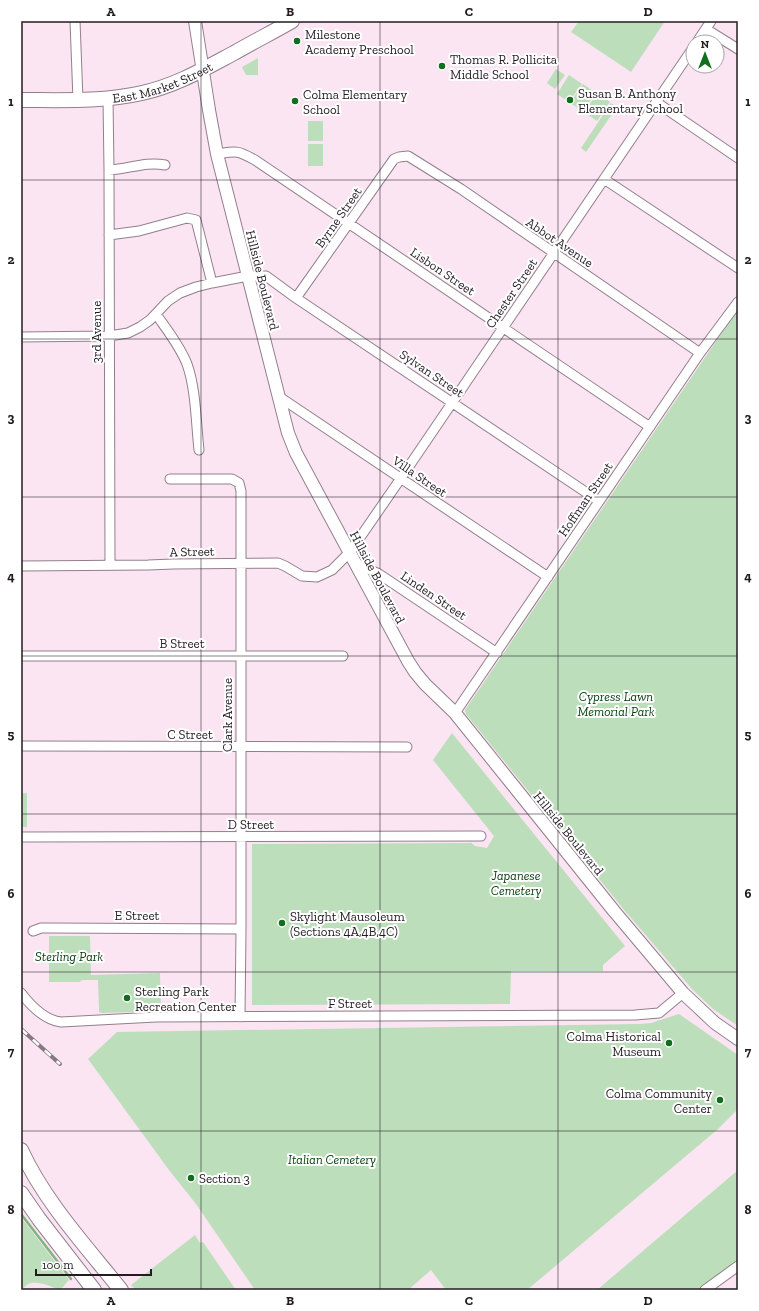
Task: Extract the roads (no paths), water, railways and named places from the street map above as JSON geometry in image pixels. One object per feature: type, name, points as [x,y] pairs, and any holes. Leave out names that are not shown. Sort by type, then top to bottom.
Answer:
[{"type":"main road","name":"Hillside Boulevard","points":[[195,21],[217,154],[288,433],[296,453],[400,648],[415,672],[455,714],[609,905],[683,993],[714,1023],[738,1039]]},
{"type":"main road","name":"East Market Street","points":[[21,100],[78,100],[108,98],[151,91],[179,81],[202,70],[292,21]]},
{"type":"main road","points":[[21,1150],[37,1180],[54,1205],[121,1290]]},
{"type":"main road","points":[[21,1193],[39,1219],[94,1290]]},
{"type":"street","points":[[75,21],[78,100]]},
{"type":"street","points":[[703,34],[709,25],[738,50]]},
{"type":"street","name":"Chester Street","points":[[350,552],[685,60]]},
{"type":"street","name":"3rd Avenue","points":[[108,98],[110,565]]},
{"type":"street","points":[[656,102],[738,158]]},
{"type":"street","name":"Lisbon Street","points":[[217,154],[235,151],[241,152],[255,160],[650,427]]},
{"type":"street","name":"Byrne Street","points":[[296,298],[394,159],[399,156],[404,156]]},
{"type":"street","name":"Abbot Avenue","points":[[404,156],[412,157],[455,185],[700,353]]},
{"type":"street","points":[[109,170],[150,163],[165,165]]},
{"type":"street","points":[[604,179],[738,268]]},
{"type":"street","points":[[109,235],[139,230],[187,218],[196,220],[212,283]]},
{"type":"street","name":"Sylvan Street","points":[[21,337],[109,336],[128,333],[140,327],[156,314],[168,301],[180,293],[212,283],[248,276],[266,276],[296,298],[599,501]]},
{"type":"street","name":"Hoffman Street","points":[[455,714],[700,353],[738,302]]},
{"type":"street","points":[[156,314],[178,345],[186,363],[191,380],[199,450]]},
{"type":"street","name":"Villa Street","points":[[278,396],[548,577]]},
{"type":"street","name":"Clark Avenue","points":[[170,479],[232,479],[239,483],[241,491],[240,1017]]},
{"type":"street","name":"A Street","points":[[21,566],[278,563],[302,576],[317,577],[332,570],[350,552]]},
{"type":"street","name":"Linden Street","points":[[356,563],[379,574],[497,653]]},
{"type":"street","name":"B Street","points":[[21,656],[343,656]]},
{"type":"street","name":"C Street","points":[[21,746],[407,747]]},
{"type":"street","name":"D Street","points":[[21,837],[481,836]]},
{"type":"street","name":"E Street","points":[[33,931],[41,928],[241,929]]},
{"type":"street","name":"F Street","points":[[21,993],[30,1004],[45,1017],[53,1021],[61,1022],[156,1017],[635,1015],[659,1013],[683,993]]},
{"type":"street","points":[[705,1290],[738,1266]]},
{"type":"waterway","points":[[21,1214],[71,1279]]},
{"type":"railway","points":[[21,1029],[60,1064]]},
{"type":"place","name":"Milestone Academy Preschool","points":[[297,41]]},
{"type":"place","name":"Thomas R. Pollicita Middle School","points":[[442,66]]},
{"type":"place","name":"Susan B. Anthony Elementary School","points":[[570,100]]},
{"type":"place","name":"Colma Elementary School","points":[[295,101]]},
{"type":"place","name":"Skylight Mausoleum (Sections 4A,4B,4C)","points":[[282,923]]},
{"type":"place","name":"Sterling Park Recreation Center","points":[[127,998]]},
{"type":"place","name":"Colma Historical Museum","points":[[669,1043]]},
{"type":"place","name":"Colma Community Center","points":[[720,1100]]},
{"type":"place","name":"Section 3","points":[[191,1178]]},
{"type":"park label","name":"Cypress Lawn Memorial Park","points":[[616,704]]},
{"type":"park label","name":"Japanese Cemetery","points":[[516,882]]},
{"type":"park label","name":"Sterling Park","points":[[69,956]]},
{"type":"park label","name":"Italian Cemetery","points":[[332,1159]]}]
